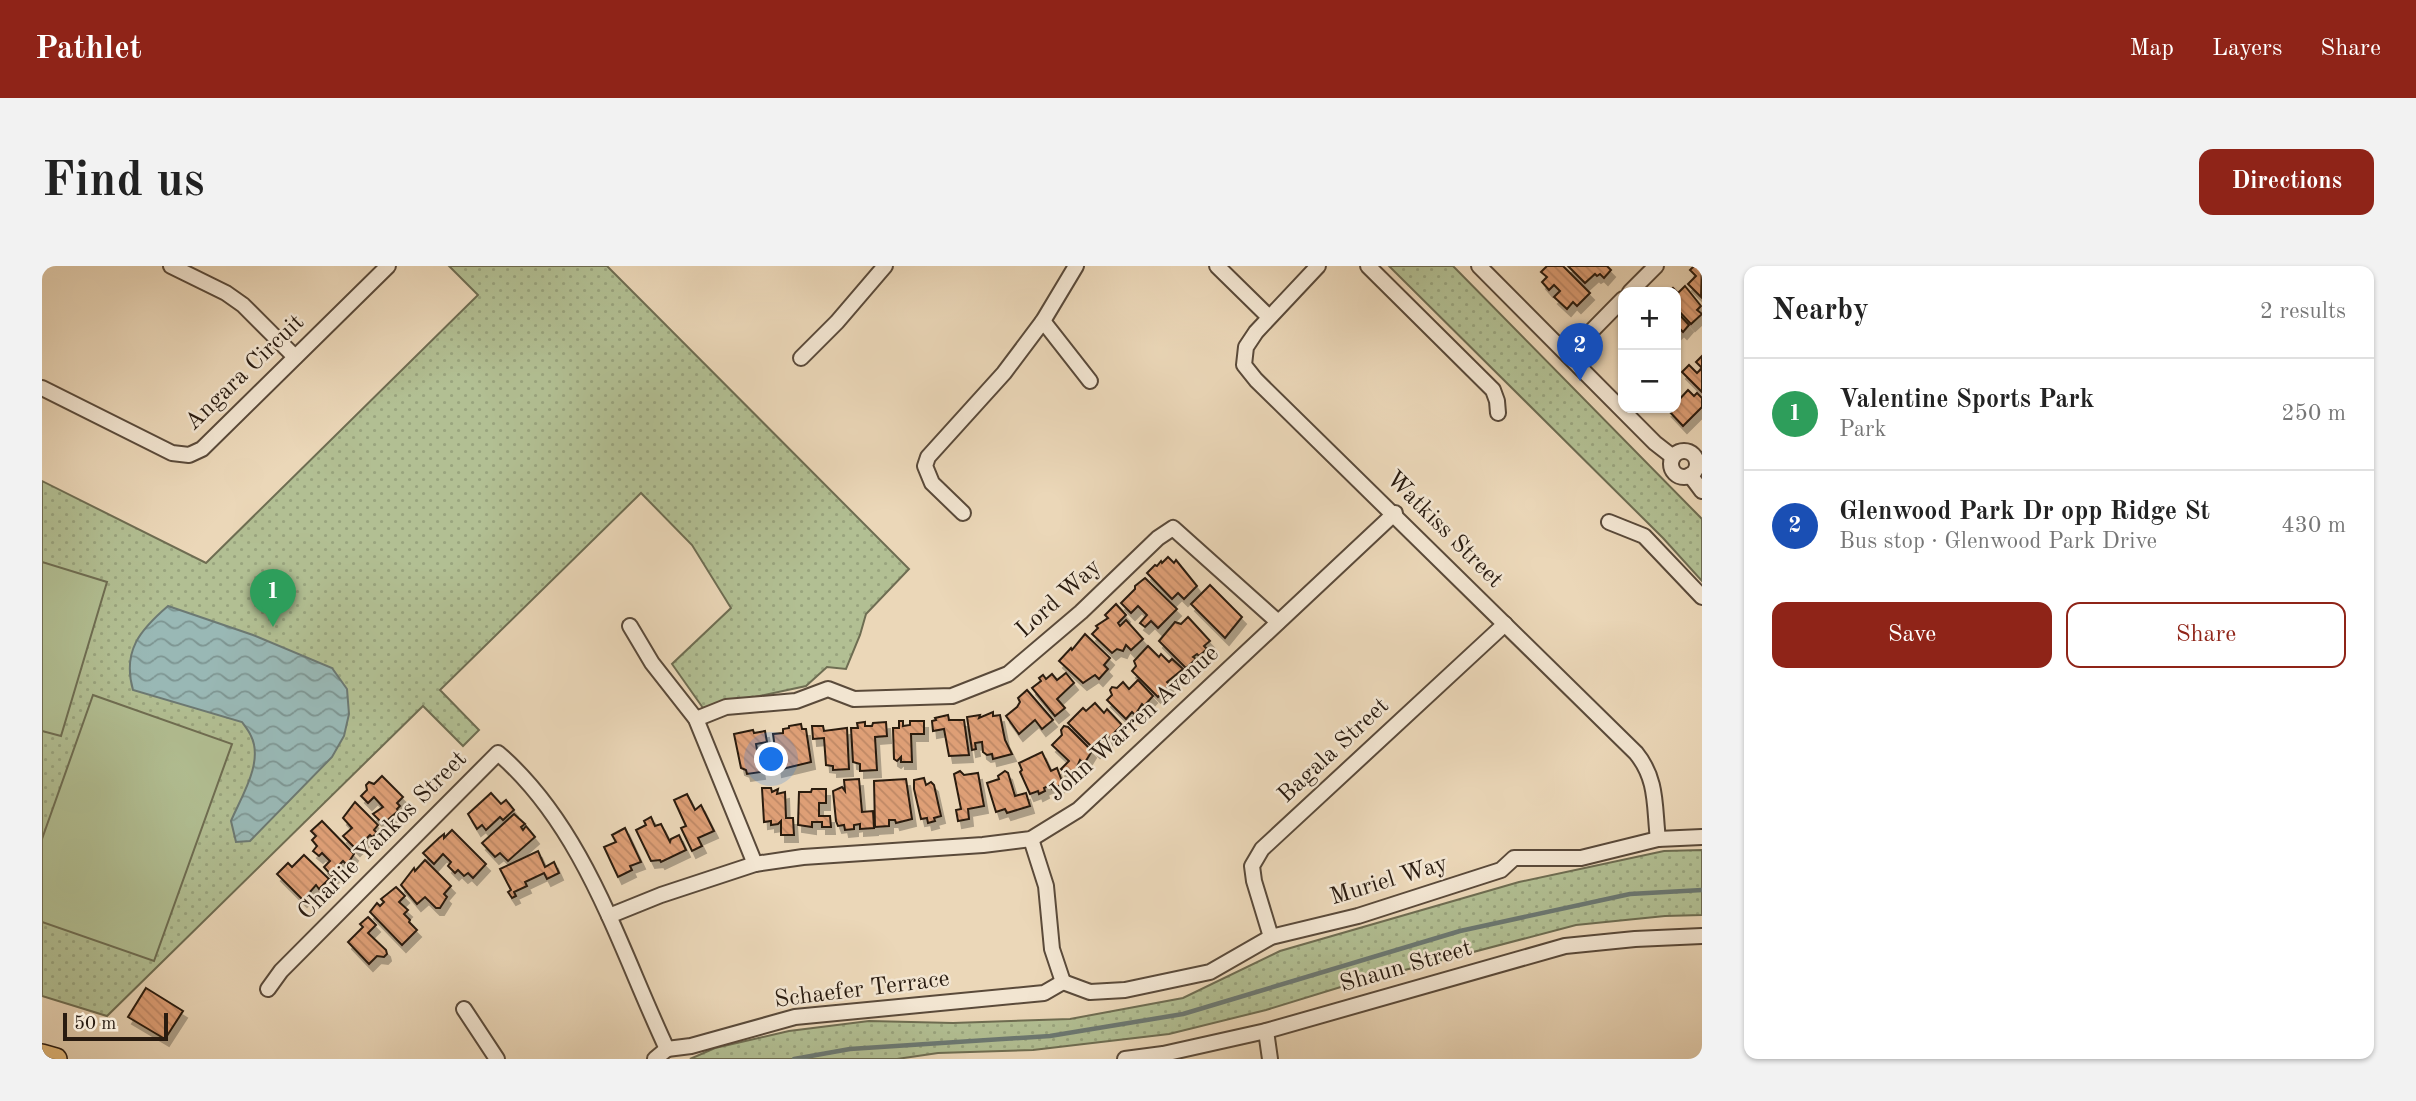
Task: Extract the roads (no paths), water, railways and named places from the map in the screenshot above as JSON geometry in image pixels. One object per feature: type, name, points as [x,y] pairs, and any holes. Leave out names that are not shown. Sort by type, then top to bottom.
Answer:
[{"type":"highway","points":[[42,1055],[56,1059]]},
{"type":"street","name":"Angara Circuit","points":[[42,388],[172,453],[189,455],[202,449],[388,266]]},
{"type":"street","points":[[801,358],[837,322],[885,266]]},
{"type":"street","points":[[963,513],[932,483],[925,466],[928,457],[1004,373],[1043,321],[1076,266]]},
{"type":"street","points":[[1217,266],[1269,317]]},
{"type":"street","name":"Watkiss Street","points":[[1318,266],[1269,317],[1246,347],[1244,365],[1256,380],[1395,513],[1647,765],[1655,797],[1658,839]]},
{"type":"street","points":[[1368,266],[1493,390],[1498,413]]},
{"type":"street","points":[[1479,266],[1655,443],[1673,457]]},
{"type":"street","points":[[1635,287],[1656,266]]},
{"type":"street","points":[[174,267],[226,293],[243,305],[295,357]]},
{"type":"street","points":[[1567,355],[1618,304]]},
{"type":"street","points":[[1043,321],[1090,381]]},
{"type":"street","points":[[1683,450],[1698,450],[1697,466],[1690,475],[1682,477],[1675,473],[1671,465],[1673,457],[1683,450]]},
{"type":"street","points":[[1690,475],[1702,491]]},
{"type":"street","name":"John Warren Avenue","points":[[609,916],[661,895],[755,864],[803,857],[1031,839],[1078,810],[1395,513]]},
{"type":"street","points":[[1609,522],[1644,536],[1702,597]]},
{"type":"street","name":"Lord Way","points":[[696,719],[732,705],[796,701],[828,690],[854,699],[951,696],[1008,674],[1081,612],[1158,538],[1173,528],[1278,622]]},
{"type":"street","name":"Bagala Street","points":[[1271,937],[1252,866],[1262,849],[1505,624]]},
{"type":"street","points":[[630,626],[652,663],[696,719],[755,864]]},
{"type":"street","name":"Charlie Yankos Street","points":[[268,989],[281,971],[498,752],[539,793],[564,830],[609,916],[667,1049]]},
{"type":"street","points":[[1658,839],[1702,837]]},
{"type":"street","points":[[1031,839],[1046,886],[1052,949],[1063,982]]},
{"type":"street","name":"Muriel Way","points":[[1063,982],[1090,992],[1125,990],[1210,972],[1271,937],[1358,916],[1501,870],[1514,858],[1580,858],[1658,839]]},
{"type":"street","name":"Shaun Street","points":[[1125,1059],[1163,1054],[1266,1031],[1565,946],[1702,936]]},
{"type":"street","name":"Schaefer Terrace","points":[[667,1049],[691,1046],[795,1017],[1044,993],[1063,982]]},
{"type":"street","points":[[464,1009],[498,1059]]},
{"type":"street","points":[[1266,1031],[1270,1059]]},
{"type":"street","points":[[655,1059],[667,1049]]},
{"type":"water","points":[[168,606],[253,635],[332,668],[347,689],[349,714],[344,736],[332,757],[250,841],[236,842],[231,821],[250,779],[255,757],[251,736],[242,722],[133,690],[130,664],[136,642],[149,624]]},
{"type":"waterway","points":[[794,1059],[850,1049],[1050,1036],[1183,1014],[1460,931],[1630,894],[1702,890]]},
{"type":"place","name":"Glenwood Park Dr opp Ridge St","points":[[1580,381]]},
{"type":"place","name":"Valentine Sports Park","points":[[273,627]]}]
